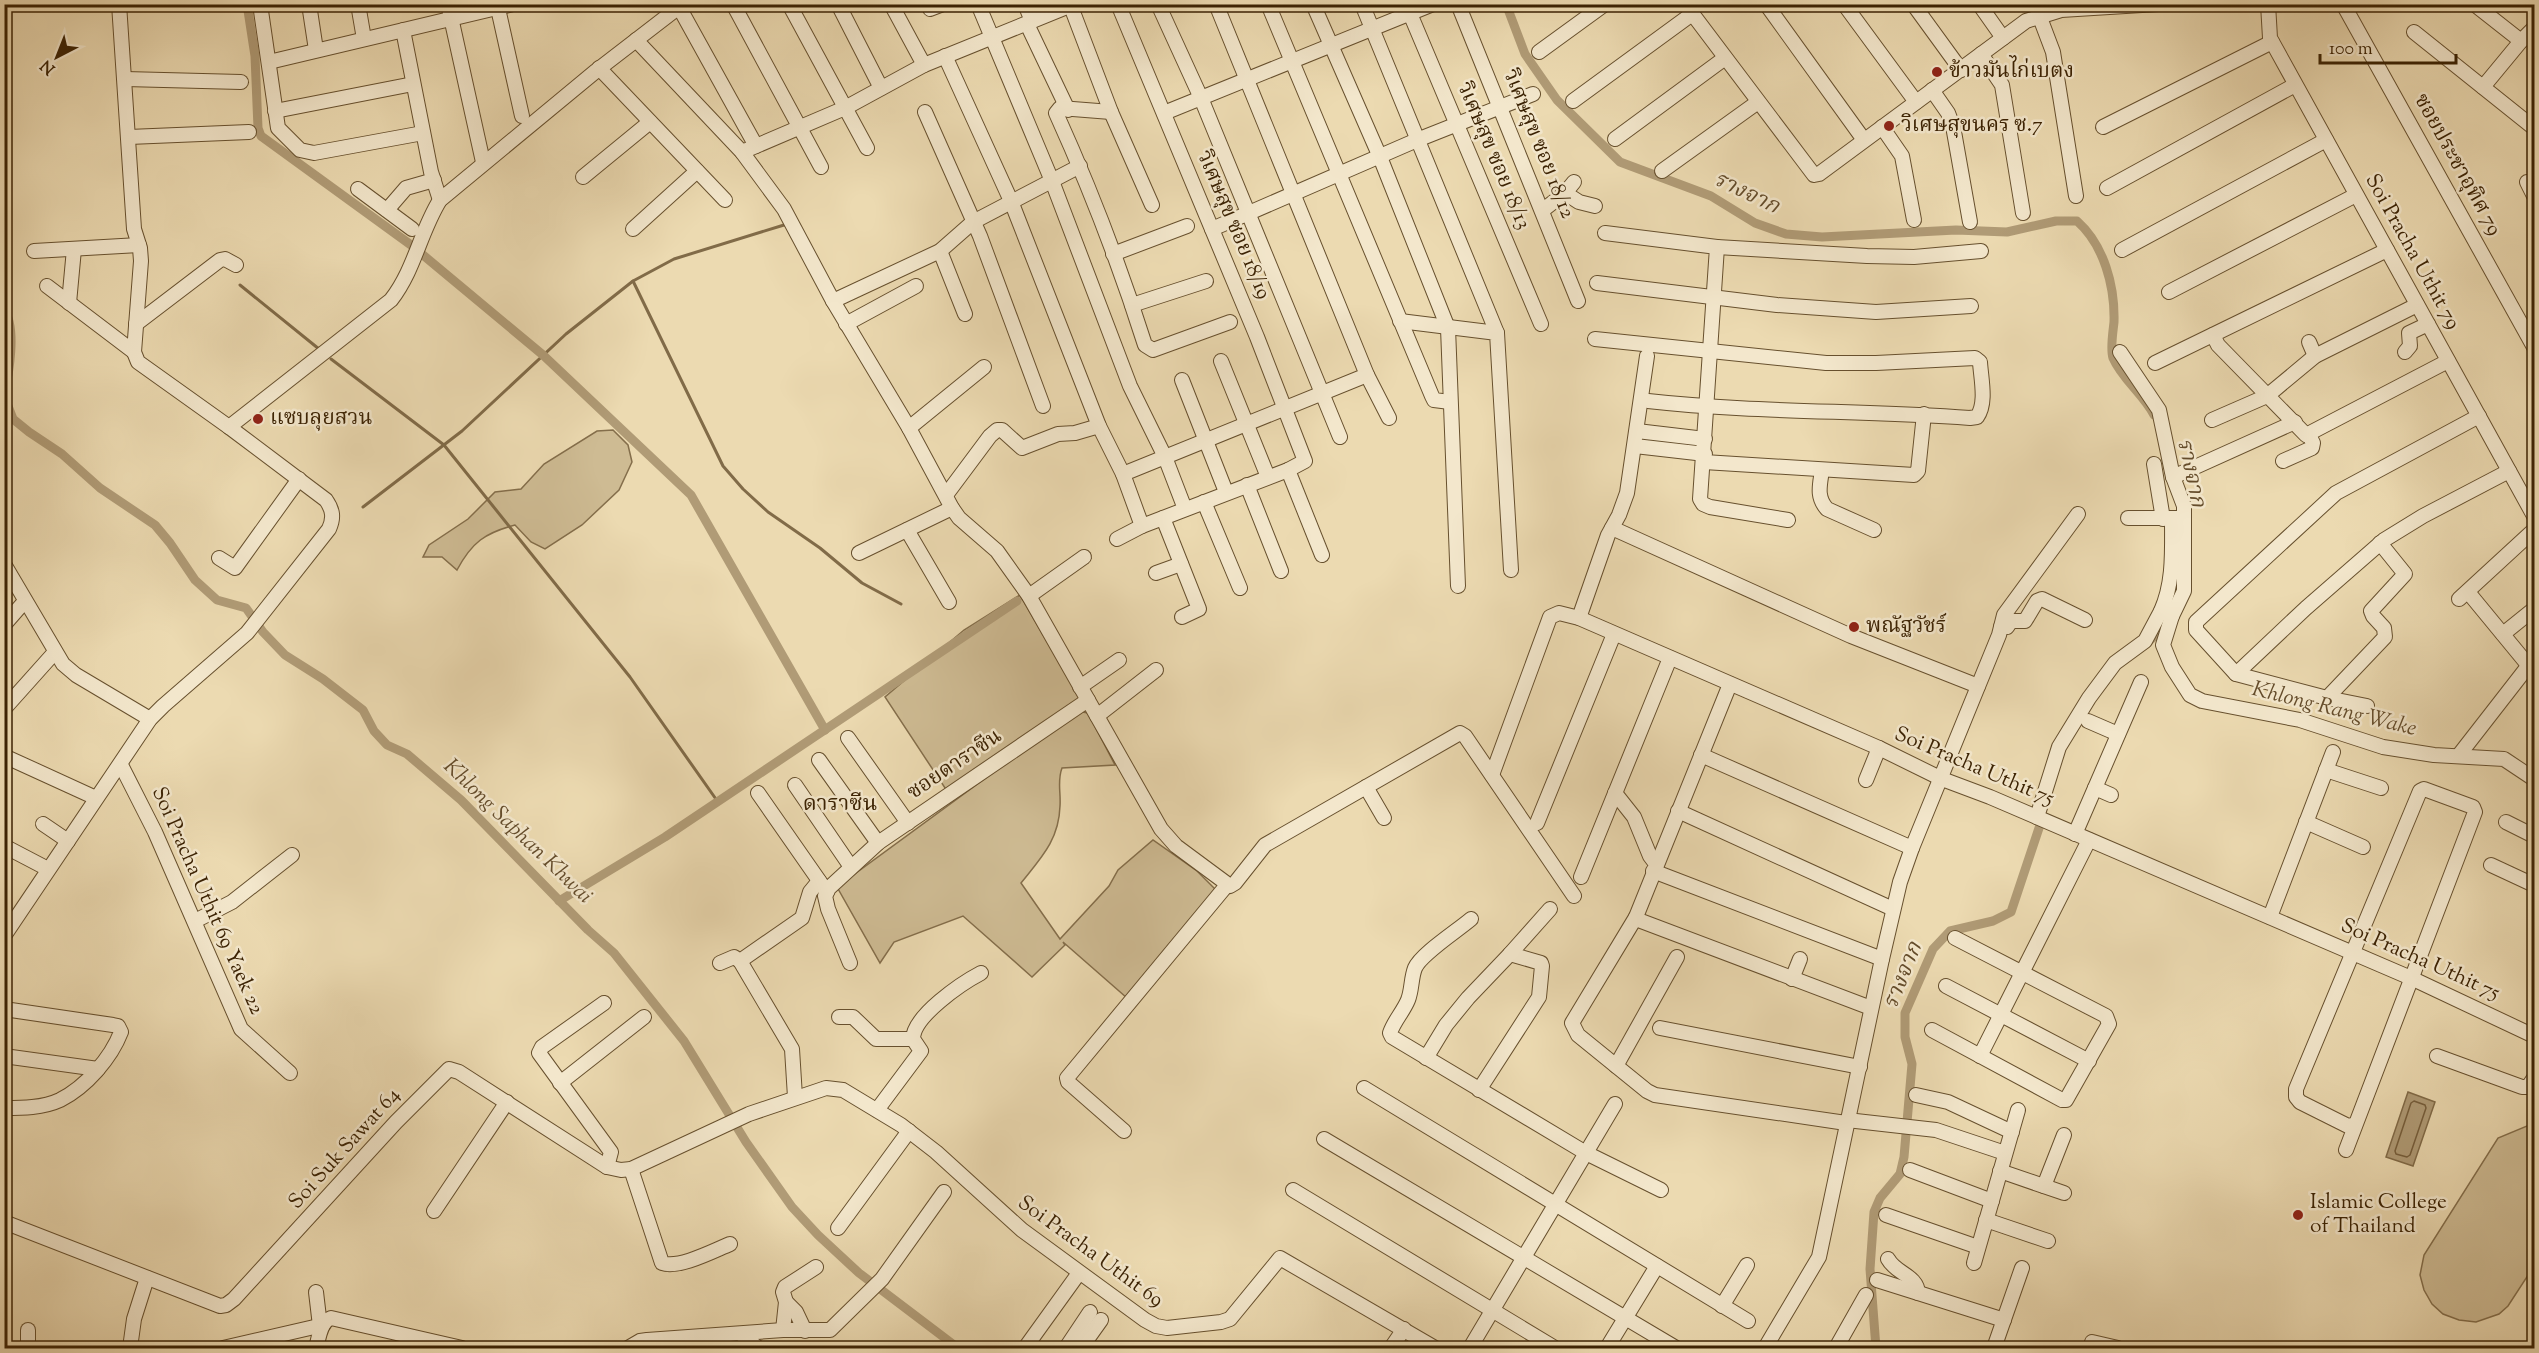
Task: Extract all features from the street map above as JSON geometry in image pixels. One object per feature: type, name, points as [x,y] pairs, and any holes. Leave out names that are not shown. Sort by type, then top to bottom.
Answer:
[{"type":"street","points":[[4,936],[150,719],[247,633],[333,521],[331,506],[326,500],[230,426],[138,362],[134,352],[141,261],[134,229],[118,4]]},
{"type":"street","points":[[260,4],[278,128],[300,150],[314,153],[423,133]]},
{"type":"street","points":[[309,4],[316,50]]},
{"type":"street","points":[[358,4],[364,39]]},
{"type":"street","points":[[447,4],[483,162]]},
{"type":"street","points":[[269,62],[513,4]]},
{"type":"street","points":[[733,4],[821,167]]},
{"type":"street","points":[[789,4],[867,148]]},
{"type":"street","points":[[838,4],[880,88]]},
{"type":"street","points":[[891,4],[924,65]]},
{"type":"street","points":[[978,4],[1052,181],[1131,386],[1165,458],[1185,509]]},
{"type":"street","points":[[1025,4],[1030,23],[1068,110]]},
{"type":"street","name":"วิเศษสุข ซอย 18/19","points":[[1118,4],[1212,229],[1305,462],[1288,470]]},
{"type":"street","points":[[1158,4],[1201,98],[1340,437]]},
{"type":"street","points":[[1216,4],[1367,375],[1389,418]]},
{"type":"street","points":[[1268,4],[1432,396],[1434,400],[1450,402]]},
{"type":"street","points":[[1313,4],[1380,157],[1448,328],[1458,586]]},
{"type":"street","points":[[1362,4],[1497,333],[1510,570]]},
{"type":"street","points":[[1164,113],[1247,81],[1370,28],[1408,9],[1433,4]]},
{"type":"street","name":"วิเศษสุข ซอย 18/12","points":[[1458,4],[1578,301]]},
{"type":"street","points":[[1539,52],[1605,4]]},
{"type":"street","points":[[1766,4],[1864,140]]},
{"type":"street","points":[[1844,4],[1916,102]]},
{"type":"street","points":[[1913,4],[1961,70]]},
{"type":"street","points":[[1978,4],[2003,38]]},
{"type":"street","points":[[1573,101],[1688,9],[1814,175],[1819,174],[2026,21],[2060,7],[2158,4]]},
{"type":"street","name":"Soi Pracha Uthit 79","points":[[2268,4],[2272,42],[2535,516]]},
{"type":"street","name":"ซอยประชาอุทิศ 79","points":[[2343,4],[2535,347]]},
{"type":"street","points":[[2474,4],[2521,41]]},
{"type":"street","points":[[742,152],[845,108],[924,65],[1072,5],[1111,112],[1152,205]]},
{"type":"street","points":[[498,7],[522,116]]},
{"type":"street","points":[[230,426],[391,300],[405,282],[432,212],[440,200],[483,162],[676,7],[756,146]]},
{"type":"street","name":"วิเศษสุข ซอย 18/13","points":[[1408,9],[1541,324]]},
{"type":"street","points":[[2039,15],[2053,51],[2076,196]]},
{"type":"street","points":[[2483,87],[2521,41],[2535,28]]},
{"type":"street","points":[[403,30],[423,133],[440,200]]},
{"type":"street","points":[[2414,32],[2483,87],[2532,120]]},
{"type":"street","points":[[636,40],[742,152],[784,209],[846,324],[909,428],[959,518],[997,551],[1029,596],[1168,839],[1230,886],[1235,883],[1265,845],[1460,733],[1466,736],[1574,896]]},
{"type":"street","points":[[2103,127],[2272,42]]},
{"type":"street","points":[[1981,54],[2002,85],[2023,213]]},
{"type":"street","points":[[945,56],[1011,201],[1099,426],[1123,474],[1142,526]]},
{"type":"street","points":[[1615,140],[1725,58]]},
{"type":"street","points":[[598,69],[725,200]]},
{"type":"street","points":[[125,79],[241,82]]},
{"type":"street","points":[[275,111],[413,84]]},
{"type":"street","points":[[2107,188],[2295,85]]},
{"type":"street","points":[[1932,90],[1948,113],[1953,126],[1970,222]]},
{"type":"street","points":[[1212,229],[1533,94]]},
{"type":"street","points":[[1662,171],[1758,102]]},
{"type":"street","points":[[1111,112],[1060,108],[1056,114],[1080,166],[1145,345],[1153,350],[1230,322]]},
{"type":"street","points":[[925,112],[973,222],[1043,406]]},
{"type":"street","points":[[583,177],[650,122]]},
{"type":"street","points":[[1882,127],[1902,156],[1914,220]]},
{"type":"street","points":[[129,137],[249,132]]},
{"type":"street","points":[[2122,250],[2326,140]]},
{"type":"street","points":[[833,301],[940,251],[973,222],[1080,166]]},
{"type":"street","points":[[633,229],[697,171]]},
{"type":"street","points":[[387,210],[406,188],[434,180]]},
{"type":"street","points":[[2527,182],[2535,196]]},
{"type":"street","points":[[1543,210],[1570,188],[1579,202],[1595,206]]},
{"type":"street","points":[[358,189],[412,229]]},
{"type":"street","points":[[2169,292],[2356,195]]},
{"type":"street","points":[[1113,254],[1187,226]]},
{"type":"street","points":[[1605,232],[1717,247],[1867,256],[1914,256],[1981,251]]},
{"type":"street","points":[[34,251],[139,245]]},
{"type":"street","points":[[1717,247],[1700,499],[1703,504],[1788,520]]},
{"type":"street","points":[[69,303],[74,249]]},
{"type":"street","points":[[2155,363],[2387,250]]},
{"type":"street","points":[[940,251],[964,314]]},
{"type":"street","points":[[136,324],[220,260],[225,259],[236,265]]},
{"type":"street","points":[[1132,305],[1206,281]]},
{"type":"street","points":[[1597,283],[1712,298],[1876,312],[1971,306]]},
{"type":"street","points":[[47,286],[134,352]]},
{"type":"street","points":[[846,324],[916,286]]},
{"type":"street","points":[[2212,420],[2267,396],[2315,356],[2417,305]]},
{"type":"street","points":[[1400,321],[1497,333]]},
{"type":"street","points":[[2405,352],[2410,346],[2409,333],[2428,324]]},
{"type":"street","points":[[2213,335],[2218,345],[2308,435],[2313,443],[2312,448],[2283,461]]},
{"type":"street","points":[[1595,339],[1826,363],[1979,359],[1983,401],[1982,410],[1977,417],[1707,408],[1647,401]]},
{"type":"street","points":[[2309,342],[2315,356]]},
{"type":"street","points":[[2120,352],[2159,410],[2173,477],[2184,506],[2175,518]]},
{"type":"street","points":[[1579,618],[1627,493],[1647,356]]},
{"type":"street","points":[[1221,361],[1268,477]]},
{"type":"street","points":[[2308,435],[2448,361]]},
{"type":"street","points":[[909,428],[984,367]]},
{"type":"street","points":[[1123,474],[1367,375]]},
{"type":"street","points":[[1182,380],[1226,492]]},
{"type":"street","points":[[1635,446],[1704,458],[1822,470],[1914,475],[1918,471],[1924,414]]},
{"type":"street","points":[[2367,706],[2236,674],[2196,630],[2196,622],[2336,493],[2479,416]]},
{"type":"street","points":[[2173,477],[2295,423]]},
{"type":"street","points":[[859,554],[907,530],[949,501],[990,436],[997,430],[1006,433],[1022,448],[1058,434],[1075,433],[1099,426]]},
{"type":"street","points":[[1637,431],[1705,438]]},
{"type":"street","points":[[2042,819],[2059,747],[2089,698],[2115,663],[2147,639],[2184,591],[2178,568],[2175,518],[2154,465]]},
{"type":"street","points":[[1117,539],[1142,526],[1226,492],[1288,470],[1322,555]]},
{"type":"street","points":[[1822,470],[1819,496],[1827,509],[1875,530]]},
{"type":"street","points":[[2236,674],[2380,543],[2423,516],[2509,471]]},
{"type":"street","points":[[219,558],[235,568],[299,479]]},
{"type":"street","points":[[1247,485],[1281,571]]},
{"type":"street","points":[[1204,502],[1240,588]]},
{"type":"street","points":[[1765,1348],[1819,1257],[1893,909],[1912,848],[1978,687],[2004,615],[2078,514]]},
{"type":"street","points":[[1162,518],[1199,609],[1182,617]]},
{"type":"street","points":[[2128,519],[2175,518]]},
{"type":"street","points":[[1612,528],[1851,636],[1978,687]]},
{"type":"street","points":[[907,530],[949,602]]},
{"type":"street","points":[[2459,755],[2532,669],[2503,634],[2464,596],[2535,530]]},
{"type":"street","points":[[2327,698],[2385,636],[2384,628],[2371,611],[2405,574],[2380,543]]},
{"type":"street","points":[[1029,596],[1084,557]]},
{"type":"street","points":[[4,564],[55,652],[76,675],[150,719]]},
{"type":"street","points":[[1156,573],[1181,564]]},
{"type":"street","points":[[2001,627],[2007,627],[2011,621],[2025,621],[2037,601],[2042,599],[2085,620]]},
{"type":"street","points":[[4,625],[25,601]]},
{"type":"street","points":[[2503,634],[2535,609]]},
{"type":"street","name":"Soi Pracha Uthit 75","points":[[1492,775],[1550,617],[1559,613],[1579,618],[1879,748],[1942,778],[2412,978],[2535,1036]]},
{"type":"street","points":[[2166,614],[2163,640],[2165,651],[2190,695],[2197,699],[2300,720],[2383,747],[2434,755],[2504,759],[2535,779]]},
{"type":"street","points":[[1537,823],[1614,634]]},
{"type":"street","points":[[4,709],[55,652]]},
{"type":"street","points":[[1581,878],[1670,658]]},
{"type":"street","points":[[1080,687],[1119,660]]},
{"type":"street","points":[[1097,716],[1156,670]]},
{"type":"street","points":[[2075,834],[2141,682]]},
{"type":"street","points":[[1730,684],[1636,917],[1572,1023],[1578,1035],[1655,1095],[1847,1121],[1936,1130],[2005,1153]]},
{"type":"street","name":"ซอยดาราซีน","points":[[823,887],[851,867],[878,843],[1088,700]]},
{"type":"street","points":[[2088,721],[2118,734]]},
{"type":"street","points":[[848,738],[908,823]]},
{"type":"street","points":[[1866,780],[1879,748]]},
{"type":"street","points":[[2270,917],[2332,752]]},
{"type":"street","points":[[1701,755],[1912,848]]},
{"type":"street","points":[[4,756],[96,798]]},
{"type":"street","points":[[819,760],[878,843]]},
{"type":"street","name":"Soi Pracha Uthit 69 Yaek 22","points":[[121,765],[156,832],[241,1029],[290,1073]]},
{"type":"street","points":[[2326,770],[2381,788]]},
{"type":"street","points":[[795,785],[851,867]]},
{"type":"street","points":[[1366,787],[1384,818]]},
{"type":"street","points":[[2095,788],[2110,795]]},
{"type":"street","points":[[2346,1150],[2356,1124],[2412,978],[2475,812],[2473,807],[2422,789],[2296,1089],[2296,1097],[2300,1102],[2348,1126],[2356,1124]]},
{"type":"street","points":[[758,793],[823,887],[828,909],[850,963]]},
{"type":"street","points":[[1616,793],[1634,817],[1655,867],[1882,959]]},
{"type":"street","points":[[1678,811],[1893,909]]},
{"type":"street","points":[[2306,822],[2363,847]]},
{"type":"street","points":[[2505,822],[2535,836]]},
{"type":"street","points":[[43,824],[68,841]]},
{"type":"street","points":[[1980,1056],[2089,840]]},
{"type":"street","points":[[4,846],[48,869]]},
{"type":"street","points":[[195,921],[232,902],[292,855]]},
{"type":"street","points":[[2491,865],[2535,885]]},
{"type":"street","points":[[1124,1131],[1068,1082],[1067,1078],[1227,885]]},
{"type":"street","points":[[740,961],[802,918],[807,908],[810,892],[823,887]]},
{"type":"street","points":[[1426,1058],[1446,1025],[1468,998],[1550,909]]},
{"type":"street","points":[[1636,917],[1641,921],[1871,1008]]},
{"type":"street","points":[[1471,919],[1438,946],[1428,950],[1420,959],[1415,969],[1407,1003],[1390,1033],[1394,1040],[1586,1153],[1661,1190]]},
{"type":"street","points":[[1932,1030],[2062,1100],[2069,1098],[2109,1020],[2106,1016],[1954,938]]},
{"type":"street","points":[[1479,1090],[1540,992],[1542,966],[1540,963],[1510,954]]},
{"type":"street","points":[[720,963],[734,957],[740,961],[792,1049],[795,1097]]},
{"type":"street","points":[[1616,1066],[1677,957]]},
{"type":"street","points":[[1792,979],[1800,959]]},
{"type":"street","points":[[913,1039],[917,1026],[937,1005],[953,990],[981,973]]},
{"type":"street","points":[[1947,986],[2089,1061]]},
{"type":"street","points":[[604,1003],[542,1047],[539,1053],[611,1152],[608,1167]]},
{"type":"street","points":[[4,1009],[118,1026],[121,1034],[98,1069],[60,1100],[25,1108],[4,1108]]},
{"type":"street","points":[[560,1083],[644,1017]]},
{"type":"street","points":[[839,1017],[853,1017],[876,1039],[913,1039]]},
{"type":"street","points":[[1660,1028],[1860,1067]]},
{"type":"street","points":[[877,1110],[921,1051],[913,1039]]},
{"type":"street","points":[[4,1056],[98,1069]]},
{"type":"street","points":[[2437,1056],[2522,1087],[2528,1088],[2535,1078]]},
{"type":"street","name":"Soi Suk Sawat 64","points":[[4,1222],[211,1305],[226,1305],[311,1218],[442,1074],[453,1069],[608,1167],[621,1170],[631,1169],[716,1131]]},
{"type":"street","name":"Soi Pracha Uthit 69","points":[[716,1131],[749,1114],[795,1097],[832,1088],[843,1090],[909,1131],[952,1183],[1004,1215],[1079,1273],[1156,1326],[1167,1328],[1230,1319],[1280,1258],[1435,1348]]},
{"type":"street","points":[[1364,1088],[1748,1321]]},
{"type":"street","points":[[1916,1095],[1948,1102],[2012,1132]]},
{"type":"street","points":[[434,1211],[507,1102]]},
{"type":"street","points":[[1470,1348],[1615,1104]]},
{"type":"street","points":[[1974,1263],[2018,1110]]},
{"type":"street","points":[[838,1228],[909,1131]]},
{"type":"street","points":[[2044,1186],[2064,1135]]},
{"type":"street","points":[[1324,1139],[1676,1348]]},
{"type":"street","points":[[631,1169],[662,1263],[667,1265],[687,1261],[730,1244]]},
{"type":"street","points":[[1910,1170],[1992,1200]]},
{"type":"street","points":[[2000,1171],[2064,1193]]},
{"type":"street","points":[[628,1348],[647,1340],[783,1330],[830,1330],[882,1279],[952,1183]]},
{"type":"street","points":[[1293,1190],[1554,1348]]},
{"type":"street","points":[[1886,1215],[1978,1247]]},
{"type":"street","points":[[1986,1220],[2048,1241]]},
{"type":"street","points":[[1888,1259],[1895,1268],[1914,1281],[1918,1293]]},
{"type":"street","points":[[1722,1305],[1747,1265]]},
{"type":"street","points":[[1606,1348],[1657,1266]]},
{"type":"street","points":[[783,1330],[785,1287],[816,1268]]},
{"type":"street","points":[[1994,1348],[2022,1268]]},
{"type":"street","points":[[1025,1348],[1079,1273]]},
{"type":"street","points":[[130,1348],[134,1319],[147,1278]]},
{"type":"street","points":[[1877,1280],[2004,1320]]},
{"type":"street","points":[[1066,1348],[1080,1342],[1098,1312],[1104,1291]]},
{"type":"street","points":[[315,1293],[321,1326],[316,1348]]},
{"type":"street","points":[[1836,1348],[1866,1295]]},
{"type":"street","points":[[1098,1312],[1116,1300]]},
{"type":"street","points":[[786,1302],[796,1312],[805,1330]]},
{"type":"street","points":[[223,1348],[321,1326],[331,1318],[462,1348]]},
{"type":"street","points":[[1391,1348],[1404,1329]]},
{"type":"street","points":[[28,1330],[28,1348]]},
{"type":"street","points":[[741,1334],[758,1348]]},
{"type":"street","points":[[647,1340],[660,1348]]},
{"type":"street","points":[[2092,1342],[2118,1348]]},
{"type":"shaded area","points":[[613,430],[628,445],[632,462],[619,490],[582,525],[545,549],[531,542],[515,525],[495,531],[480,540],[468,552],[457,570],[442,557],[423,557],[429,545],[468,519],[495,492],[521,489],[544,464],[597,431]]},
{"type":"shaded area","points":[[1020,595],[1080,698],[947,791],[885,697],[964,630]]},
{"type":"shaded area","points":[[1077,711],[1088,713],[1115,765],[1062,768],[1059,782],[1059,818],[1056,829],[1048,848],[1021,883],[1060,939],[1109,886],[1118,870],[1153,840],[1197,871],[1217,891],[1127,998],[1063,942],[1065,945],[1032,977],[963,916],[894,942],[880,963],[837,887]]},
{"type":"shaded area","points":[[2534,1123],[2534,1266],[2508,1306],[2499,1314],[2476,1322],[2459,1320],[2443,1314],[2432,1304],[2424,1290],[2420,1275],[2424,1255],[2498,1138]]},
{"type":"water","points":[[2408,1092],[2435,1102],[2413,1166],[2386,1157]]},
{"type":"waterway","points":[[247,4],[255,56],[258,128],[261,136],[411,245]]},
{"type":"waterway","name":"รางจาก","points":[[1506,4],[1525,54],[1557,100],[1620,162],[1711,196],[1755,223],[1786,234],[1822,237],[1956,230],[2007,232],[2056,221],[2077,221],[2101,254],[2110,281],[2114,308],[2113,358],[2154,415]]},
{"type":"waterway","points":[[363,507],[462,431],[566,334],[633,281],[674,259],[784,225]]},
{"type":"waterway","points":[[423,255],[543,355],[691,495],[825,730]]},
{"type":"waterway","points":[[633,281],[723,466],[768,512],[820,548],[862,583],[901,604]]},
{"type":"waterway","points":[[240,285],[319,349]]},
{"type":"waterway","name":"Khlong Saphan Khwai","points":[[4,310],[8,318],[11,339],[10,363],[4,395]]},
{"type":"waterway","points":[[331,359],[444,445],[630,677],[718,802]]},
{"type":"waterway","name":"Khlong Saphan Khwai","points":[[4,396],[13,419],[62,454],[100,488],[155,525],[195,580],[217,600],[246,608],[263,632],[285,655],[323,679],[363,710],[374,731],[387,745],[407,754],[461,800],[588,930],[614,953],[684,1041],[746,1142],[792,1207],[859,1273],[958,1348]]},
{"type":"waterway","name":"รางจาก","points":[[2147,643],[2157,634],[2180,576]]},
{"type":"waterway","points":[[559,901],[665,837],[1017,601]]},
{"type":"waterway","name":"รางจาก","points":[[1876,1348],[1870,1269],[1874,1212],[1880,1198],[1900,1174],[1904,1157],[1912,1064],[1905,1037],[1905,1013],[1933,949],[1950,931],[1993,921],[2011,912],[2043,816]]},
{"type":"place","name":"ข้าวมันไก่เบตง","points":[[1937,72]]},
{"type":"place","name":"วิเศษสุขนคร ซ.7","points":[[1889,126]]},
{"type":"place","name":"แซบลุยสวน","points":[[258,419]]},
{"type":"place","name":"พณัฐวัชร์","points":[[1854,627]]},
{"type":"place","name":"Islamic College of Thailand","points":[[2298,1215]]},
{"type":"district","name":"ดาราซีน","points":[[840,805]]},
{"type":"water label","name":"Khlong Rang Wake","points":[[2334,710]]}]
